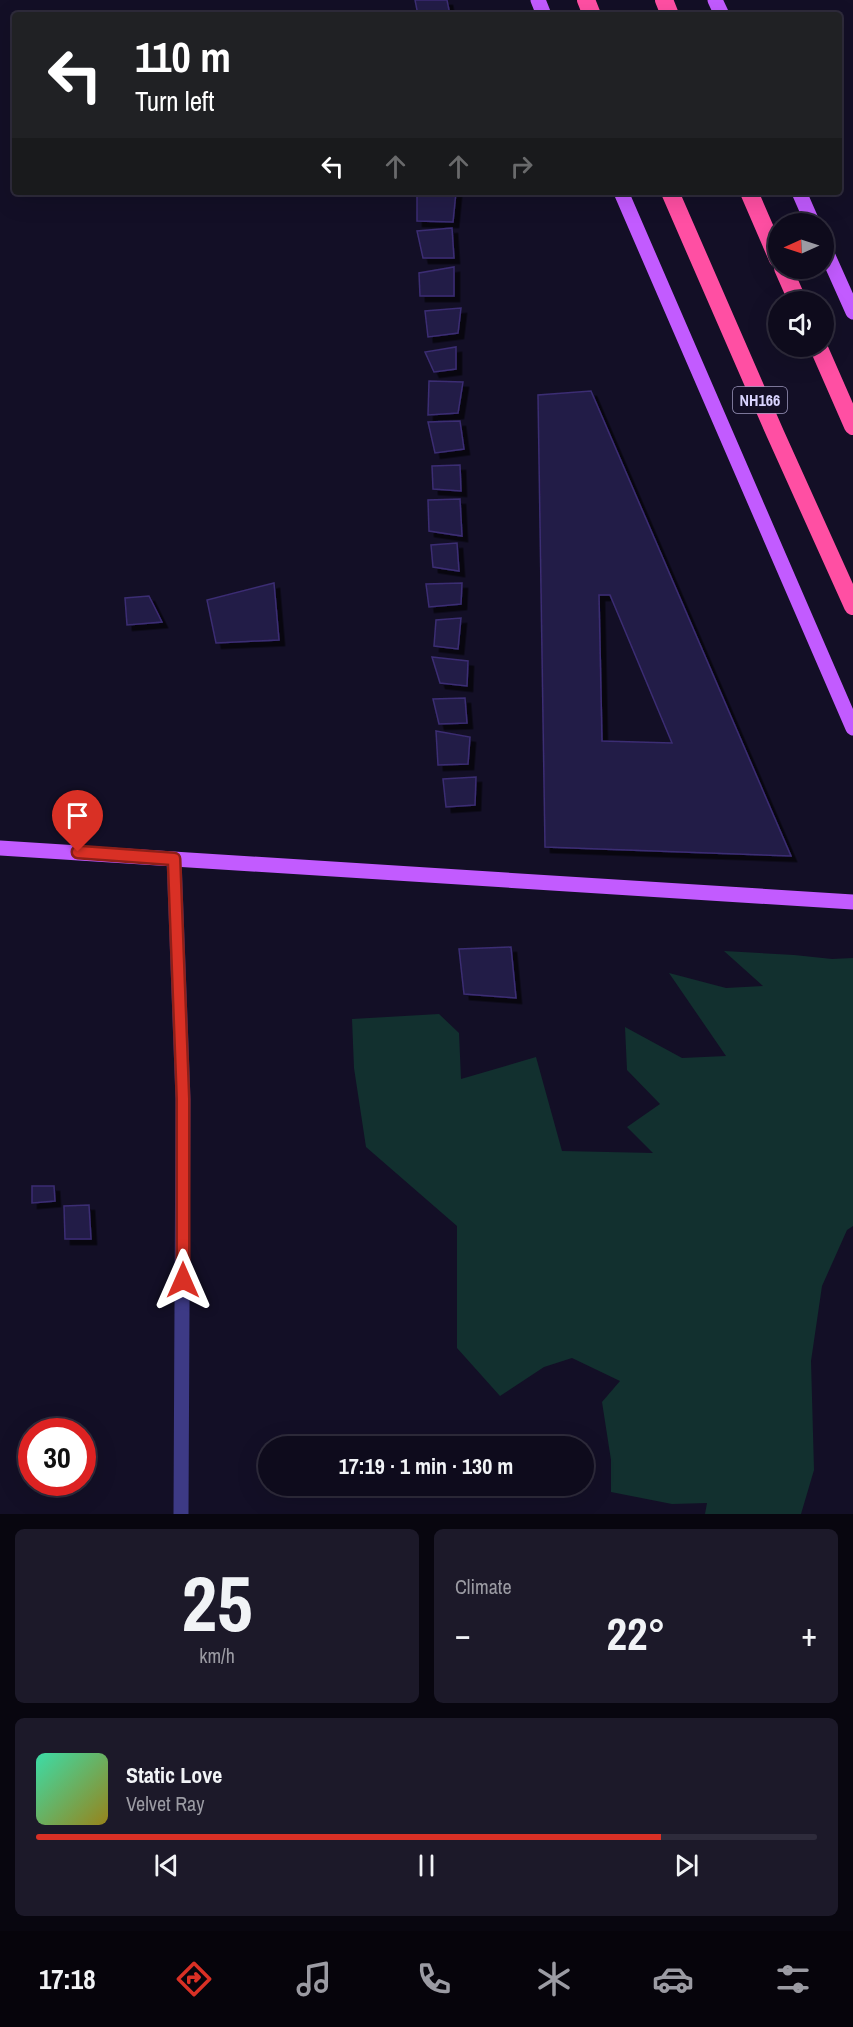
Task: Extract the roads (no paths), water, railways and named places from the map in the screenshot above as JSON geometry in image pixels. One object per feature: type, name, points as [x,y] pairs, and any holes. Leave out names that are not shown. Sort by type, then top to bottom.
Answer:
[{"type":"highway","name":"NH166","points":[[671,195],[853,606]]},
{"type":"highway","points":[[750,195],[768,236]]},
{"type":"highway","points":[[823,357],[853,426]]},
{"type":"main road","points":[[622,195],[853,728]]},
{"type":"main road","points":[[800,195],[808,213]]},
{"type":"main road","points":[[834,269],[853,312]]},
{"type":"main road","points":[[0,848],[853,902]]},
{"type":"street","points":[[174,859],[183,1099],[181,1514]]}]
